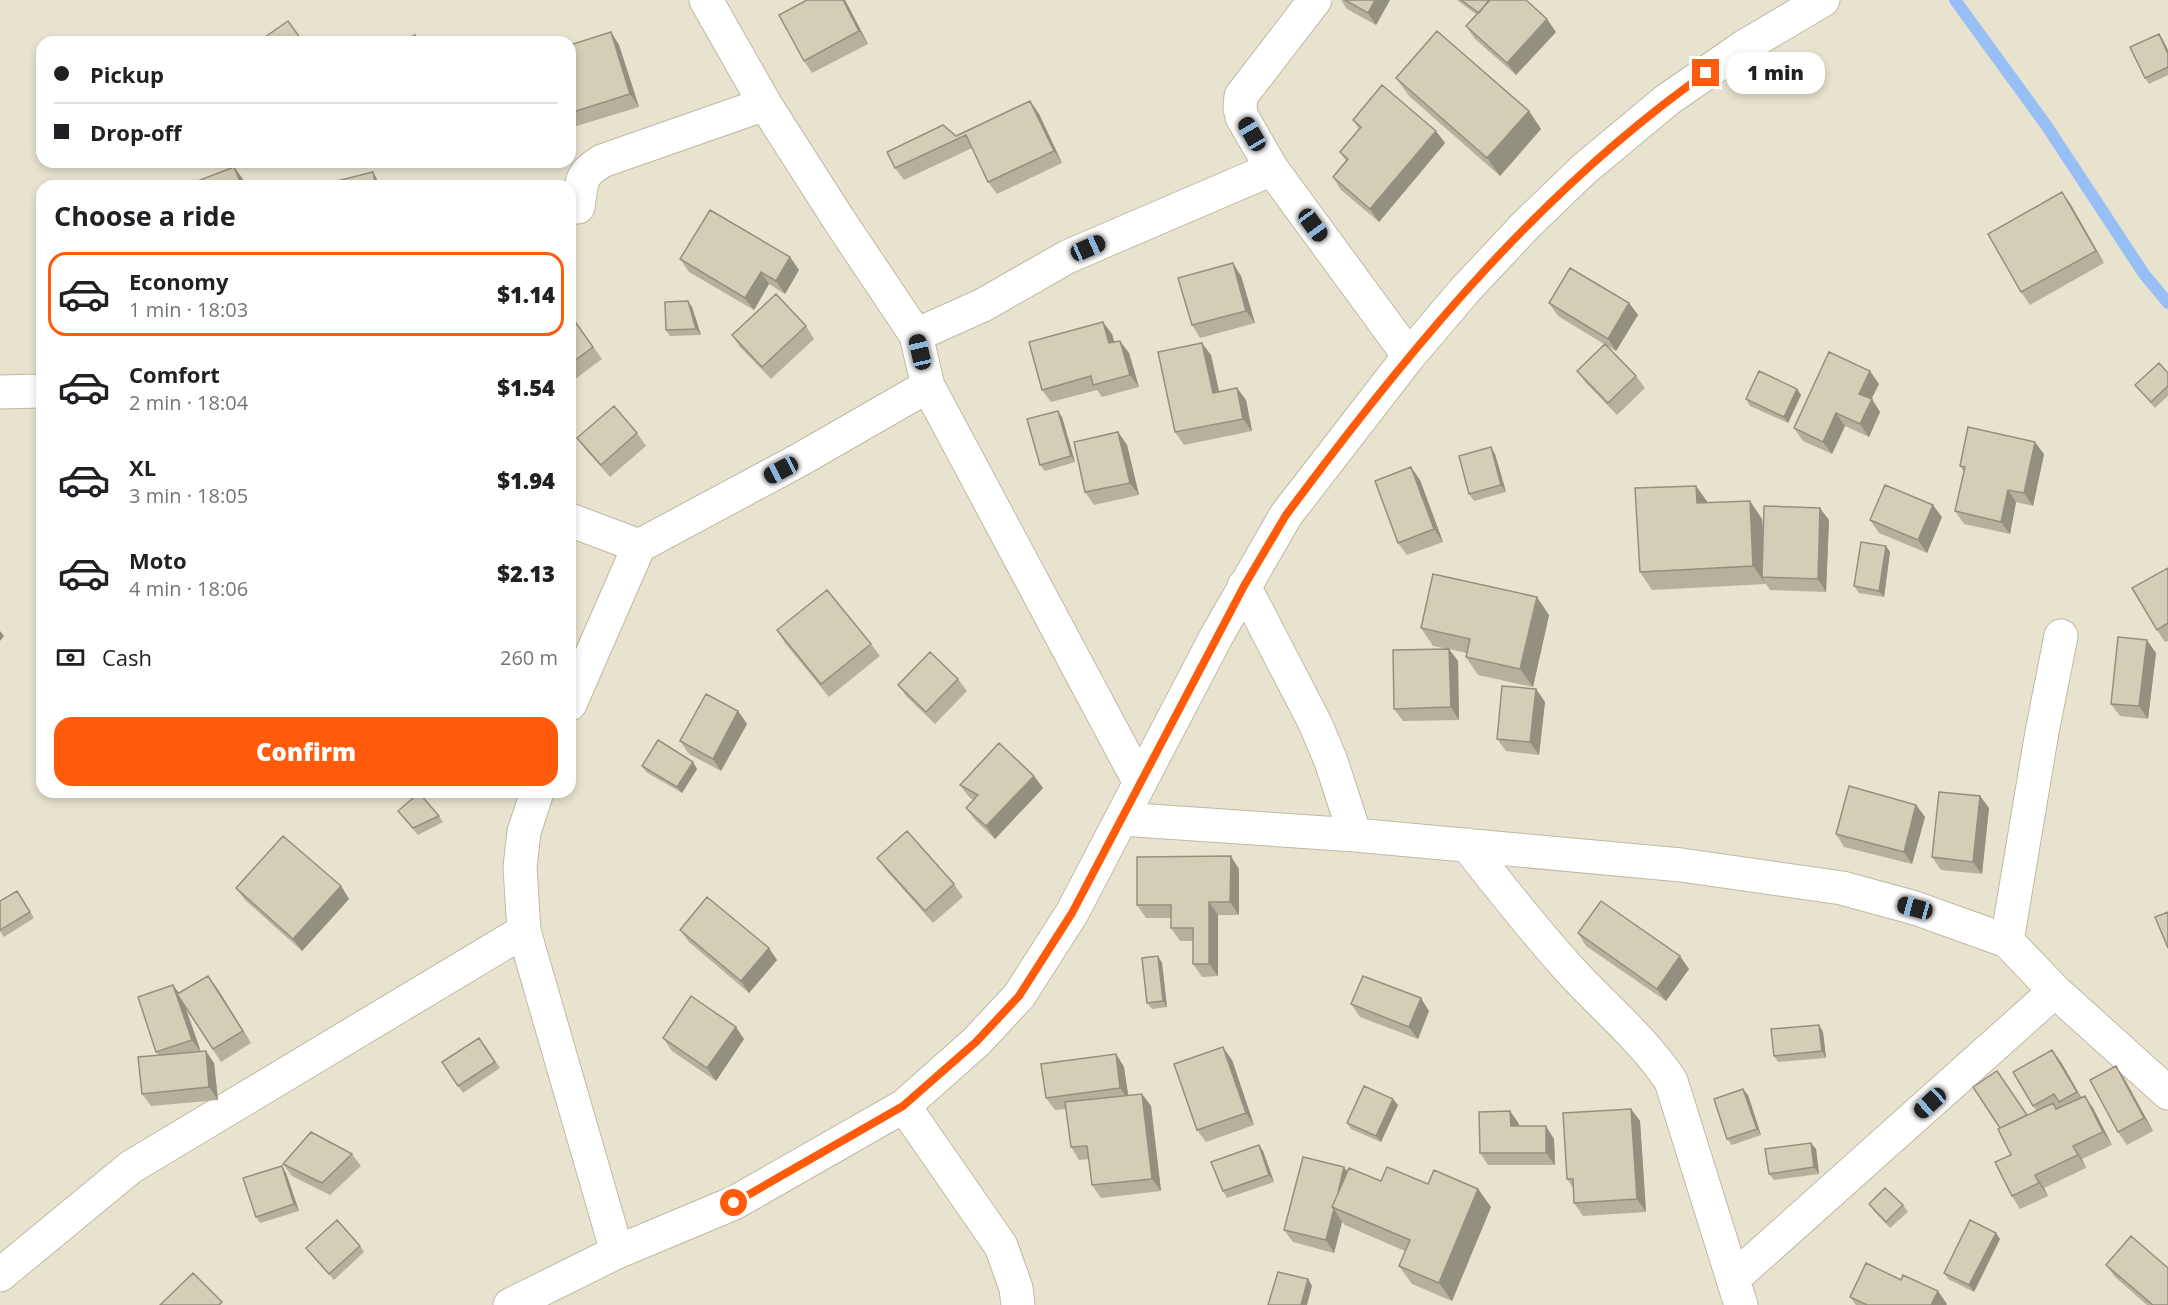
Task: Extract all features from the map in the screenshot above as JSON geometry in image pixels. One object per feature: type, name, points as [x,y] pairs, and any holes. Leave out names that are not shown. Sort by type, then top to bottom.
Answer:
[{"type":"street","points":[[706,0],[765,104],[838,220],[916,335],[928,386],[1140,783]]},
{"type":"street","points":[[1315,0],[1241,96],[1242,117],[1272,169],[1409,356]]},
{"type":"street","points":[[510,1305],[617,1252],[734,1203],[903,1106],[976,1042],[1019,996],[1072,913],[1244,586],[1286,515],[1409,356],[1465,290],[1525,226],[1583,170],[1667,100],[1745,45],[1823,0]]},
{"type":"street","points":[[578,207],[583,178],[589,169],[602,161],[765,104]]},
{"type":"street","points":[[916,335],[983,306],[1067,257],[1272,169]]},
{"type":"street","points":[[576,690],[639,546],[801,459],[928,386]]},
{"type":"street","points":[[0,392],[36,391]]},
{"type":"street","points":[[576,522],[639,546]]},
{"type":"street","points":[[1244,586],[1315,723],[1331,761],[1355,835]]},
{"type":"street","points":[[2007,941],[2042,732],[2061,636]]},
{"type":"street","points":[[535,798],[524,832],[520,867],[524,931],[617,1252]]},
{"type":"street","points":[[1121,819],[1355,835],[1681,865],[1842,888],[1915,908],[2007,941],[2055,991],[2168,1093]]},
{"type":"street","points":[[1467,845],[1569,969],[1657,1059],[1671,1081],[1738,1292],[2055,991]]},
{"type":"street","points":[[0,1275],[131,1167],[524,931]]},
{"type":"street","points":[[903,1106],[1001,1246],[1016,1288],[1017,1305]]},
{"type":"shaded area","points":[[0,0],[2168,0],[2168,1305],[0,1305]]},
{"type":"building","points":[[807,0],[843,0],[859,31],[804,61],[779,15]]},
{"type":"building","points":[[1345,0],[1375,0],[1368,13]]},
{"type":"building","points":[[1461,0],[1489,0],[1479,13]]},
{"type":"building","points":[[1490,0],[1526,0],[1547,19],[1507,63],[1466,26]]},
{"type":"building","points":[[288,21],[299,36],[267,36]]},
{"type":"building","points":[[1437,31],[1529,111],[1487,158],[1396,78]]},
{"type":"building","points":[[611,32],[630,94],[576,111],[576,43]]},
{"type":"building","points":[[2159,34],[2168,54],[2168,67],[2145,78],[2130,47]]},
{"type":"building","points":[[1382,85],[1436,131],[1370,209],[1333,177],[1348,159],[1340,152],[1361,127],[1353,120]]},
{"type":"building","points":[[1030,101],[1054,151],[988,182],[966,135],[895,168],[887,152],[943,125],[956,136]]},
{"type":"building","points":[[234,168],[239,180],[200,180]]},
{"type":"building","points":[[373,172],[375,180],[341,180]]},
{"type":"building","points":[[2062,192],[2096,251],[2021,292],[1988,234]]},
{"type":"building","points":[[710,210],[790,257],[776,281],[761,272],[745,298],[680,259]]},
{"type":"building","points":[[1233,263],[1246,311],[1192,325],[1178,278]]},
{"type":"building","points":[[1570,268],[1629,303],[1608,339],[1549,303]]},
{"type":"building","points":[[776,294],[806,326],[762,367],[732,335]]},
{"type":"building","points":[[688,301],[696,329],[666,330],[665,302]]},
{"type":"building","points":[[1103,322],[1109,343],[1120,341],[1130,375],[1093,385],[1091,376],[1042,390],[1029,342]]},
{"type":"building","points":[[576,323],[593,347],[576,360]]},
{"type":"building","points":[[1202,343],[1213,393],[1237,388],[1243,419],[1175,432],[1158,352]]},
{"type":"building","points":[[1605,344],[1636,376],[1608,403],[1577,371]]},
{"type":"building","points":[[1829,352],[1870,371],[1859,394],[1872,399],[1860,424],[1836,413],[1823,442],[1794,428]]},
{"type":"building","points":[[2159,363],[2168,373],[2168,386],[2151,402],[2135,385]]},
{"type":"building","points":[[1759,371],[1797,389],[1784,417],[1746,399]]},
{"type":"building","points":[[614,406],[637,433],[601,465],[577,438]]},
{"type":"building","points":[[1058,411],[1071,456],[1040,465],[1027,419]]},
{"type":"building","points":[[1968,427],[2035,442],[2024,493],[2008,490],[2001,522],[1955,511],[1965,467],[1960,466]]},
{"type":"building","points":[[1118,432],[1130,483],[1085,492],[1074,442]]},
{"type":"building","points":[[1491,447],[1501,485],[1469,494],[1459,456]]},
{"type":"building","points":[[1411,467],[1434,529],[1398,543],[1375,481]]},
{"type":"building","points":[[1885,485],[1933,505],[1918,540],[1870,520]]},
{"type":"building","points":[[1696,486],[1697,503],[1750,501],[1753,566],[1640,572],[1635,488]]},
{"type":"building","points":[[1764,506],[1820,508],[1818,579],[1762,577]]},
{"type":"building","points":[[1861,542],[1886,546],[1879,591],[1854,586]]},
{"type":"building","points":[[2168,568],[2168,623],[2157,630],[2132,588]]},
{"type":"building","points":[[1433,574],[1537,597],[1520,669],[1466,657],[1470,639],[1421,628]]},
{"type":"building","points":[[827,590],[871,644],[821,684],[777,630]]},
{"type":"building","points":[[2118,637],[2147,640],[2139,706],[2111,704]]},
{"type":"building","points":[[1449,649],[1451,707],[1394,709],[1393,650]]},
{"type":"building","points":[[930,652],[958,679],[926,712],[898,685]]},
{"type":"building","points":[[1502,686],[1536,689],[1530,742],[1497,739]]},
{"type":"building","points":[[706,694],[738,711],[713,759],[680,741]]},
{"type":"building","points":[[658,740],[693,762],[677,787],[642,766]]},
{"type":"building","points":[[999,743],[1034,776],[986,826],[966,808],[978,795],[960,785]]},
{"type":"building","points":[[1849,786],[1916,805],[1904,852],[1836,834]]},
{"type":"building","points":[[1939,792],[1980,796],[1973,862],[1932,857]]},
{"type":"building","points":[[413,798],[423,798],[439,816],[413,828],[398,811]]},
{"type":"building","points":[[907,831],[954,884],[925,911],[877,858]]},
{"type":"building","points":[[283,836],[341,886],[293,939],[236,888]]},
{"type":"building","points":[[1231,856],[1230,902],[1209,902],[1209,964],[1193,964],[1193,928],[1171,928],[1171,905],[1137,905],[1137,857]]},
{"type":"building","points":[[17,891],[30,912],[0,930],[0,901]]},
{"type":"building","points":[[707,897],[769,948],[741,981],[680,930]]},
{"type":"building","points":[[1601,901],[1680,956],[1657,989],[1578,933]]},
{"type":"building","points":[[2168,912],[2168,948],[2155,917]]},
{"type":"building","points":[[1158,956],[1163,1001],[1147,1003],[1142,958]]},
{"type":"building","points":[[208,976],[243,1031],[213,1049],[177,994]]},
{"type":"building","points":[[1363,976],[1421,998],[1409,1027],[1351,1004]]},
{"type":"building","points":[[173,985],[192,1040],[156,1052],[138,997]]},
{"type":"building","points":[[691,996],[736,1027],[707,1068],[663,1038]]},
{"type":"building","points":[[1819,1025],[1822,1051],[1774,1056],[1771,1029]]},
{"type":"building","points":[[479,1038],[495,1062],[458,1086],[442,1062]]},
{"type":"building","points":[[1223,1047],[1246,1113],[1197,1130],[1174,1064]]},
{"type":"building","points":[[2052,1050],[2077,1092],[2059,1102],[2054,1094],[2033,1106],[2013,1072]]},
{"type":"building","points":[[206,1051],[209,1087],[142,1094],[138,1057]]},
{"type":"building","points":[[1116,1054],[1120,1088],[1046,1098],[1041,1064]]},
{"type":"building","points":[[2116,1066],[2144,1118],[2118,1132],[2090,1080]]},
{"type":"building","points":[[1997,1071],[2027,1115],[2000,1128],[1973,1087]]},
{"type":"building","points":[[1364,1086],[1393,1099],[1376,1136],[1347,1123]]},
{"type":"building","points":[[1743,1089],[1757,1129],[1727,1139],[1714,1099]]},
{"type":"building","points":[[1142,1094],[1152,1179],[1092,1185],[1087,1146],[1071,1147],[1065,1102]]},
{"type":"building","points":[[2085,1096],[2103,1132],[2073,1146],[2078,1155],[2035,1175],[2039,1183],[2012,1196],[1995,1162],[2011,1155],[1998,1129],[2053,1103],[2056,1109]]},
{"type":"building","points":[[1631,1109],[1637,1199],[1574,1203],[1573,1179],[1567,1179],[1563,1113]]},
{"type":"building","points":[[1510,1111],[1511,1126],[1546,1126],[1546,1153],[1480,1153],[1479,1112]]},
{"type":"building","points":[[311,1132],[352,1154],[322,1183],[283,1164]]},
{"type":"building","points":[[1811,1143],[1814,1167],[1769,1174],[1765,1149]]},
{"type":"building","points":[[1259,1145],[1269,1175],[1223,1191],[1211,1162]]},
{"type":"building","points":[[1303,1157],[1344,1167],[1332,1207],[1334,1209],[1326,1240],[1284,1230]]},
{"type":"building","points":[[282,1166],[294,1204],[256,1217],[243,1178]]},
{"type":"building","points":[[1387,1167],[1428,1184],[1434,1170],[1478,1189],[1439,1283],[1399,1266],[1410,1240],[1332,1207],[1349,1168],[1381,1181]]},
{"type":"building","points":[[1885,1188],[1903,1205],[1886,1222],[1869,1204]]},
{"type":"building","points":[[337,1220],[360,1246],[329,1274],[306,1248]]},
{"type":"building","points":[[1970,1220],[1996,1233],[1969,1285],[1944,1273]]},
{"type":"building","points":[[2131,1236],[2168,1268],[2168,1305],[2153,1305],[2106,1265]]},
{"type":"building","points":[[1866,1263],[1901,1280],[1903,1275],[1938,1291],[1931,1305],[1867,1305],[1850,1297]]},
{"type":"building","points":[[1278,1272],[1308,1279],[1301,1305],[1268,1305]]},
{"type":"building","points":[[193,1273],[222,1302],[219,1305],[160,1305]]},
{"type":"waterway","points":[[1955,0],[2046,125],[2144,274],[2168,303]]},
{"type":"route","points":[[734,1203],[903,1106],[976,1042],[1019,996],[1072,913],[1244,586],[1286,515],[1334,450],[1465,290],[1525,226],[1583,170],[1667,100],[1706,73]]}]
